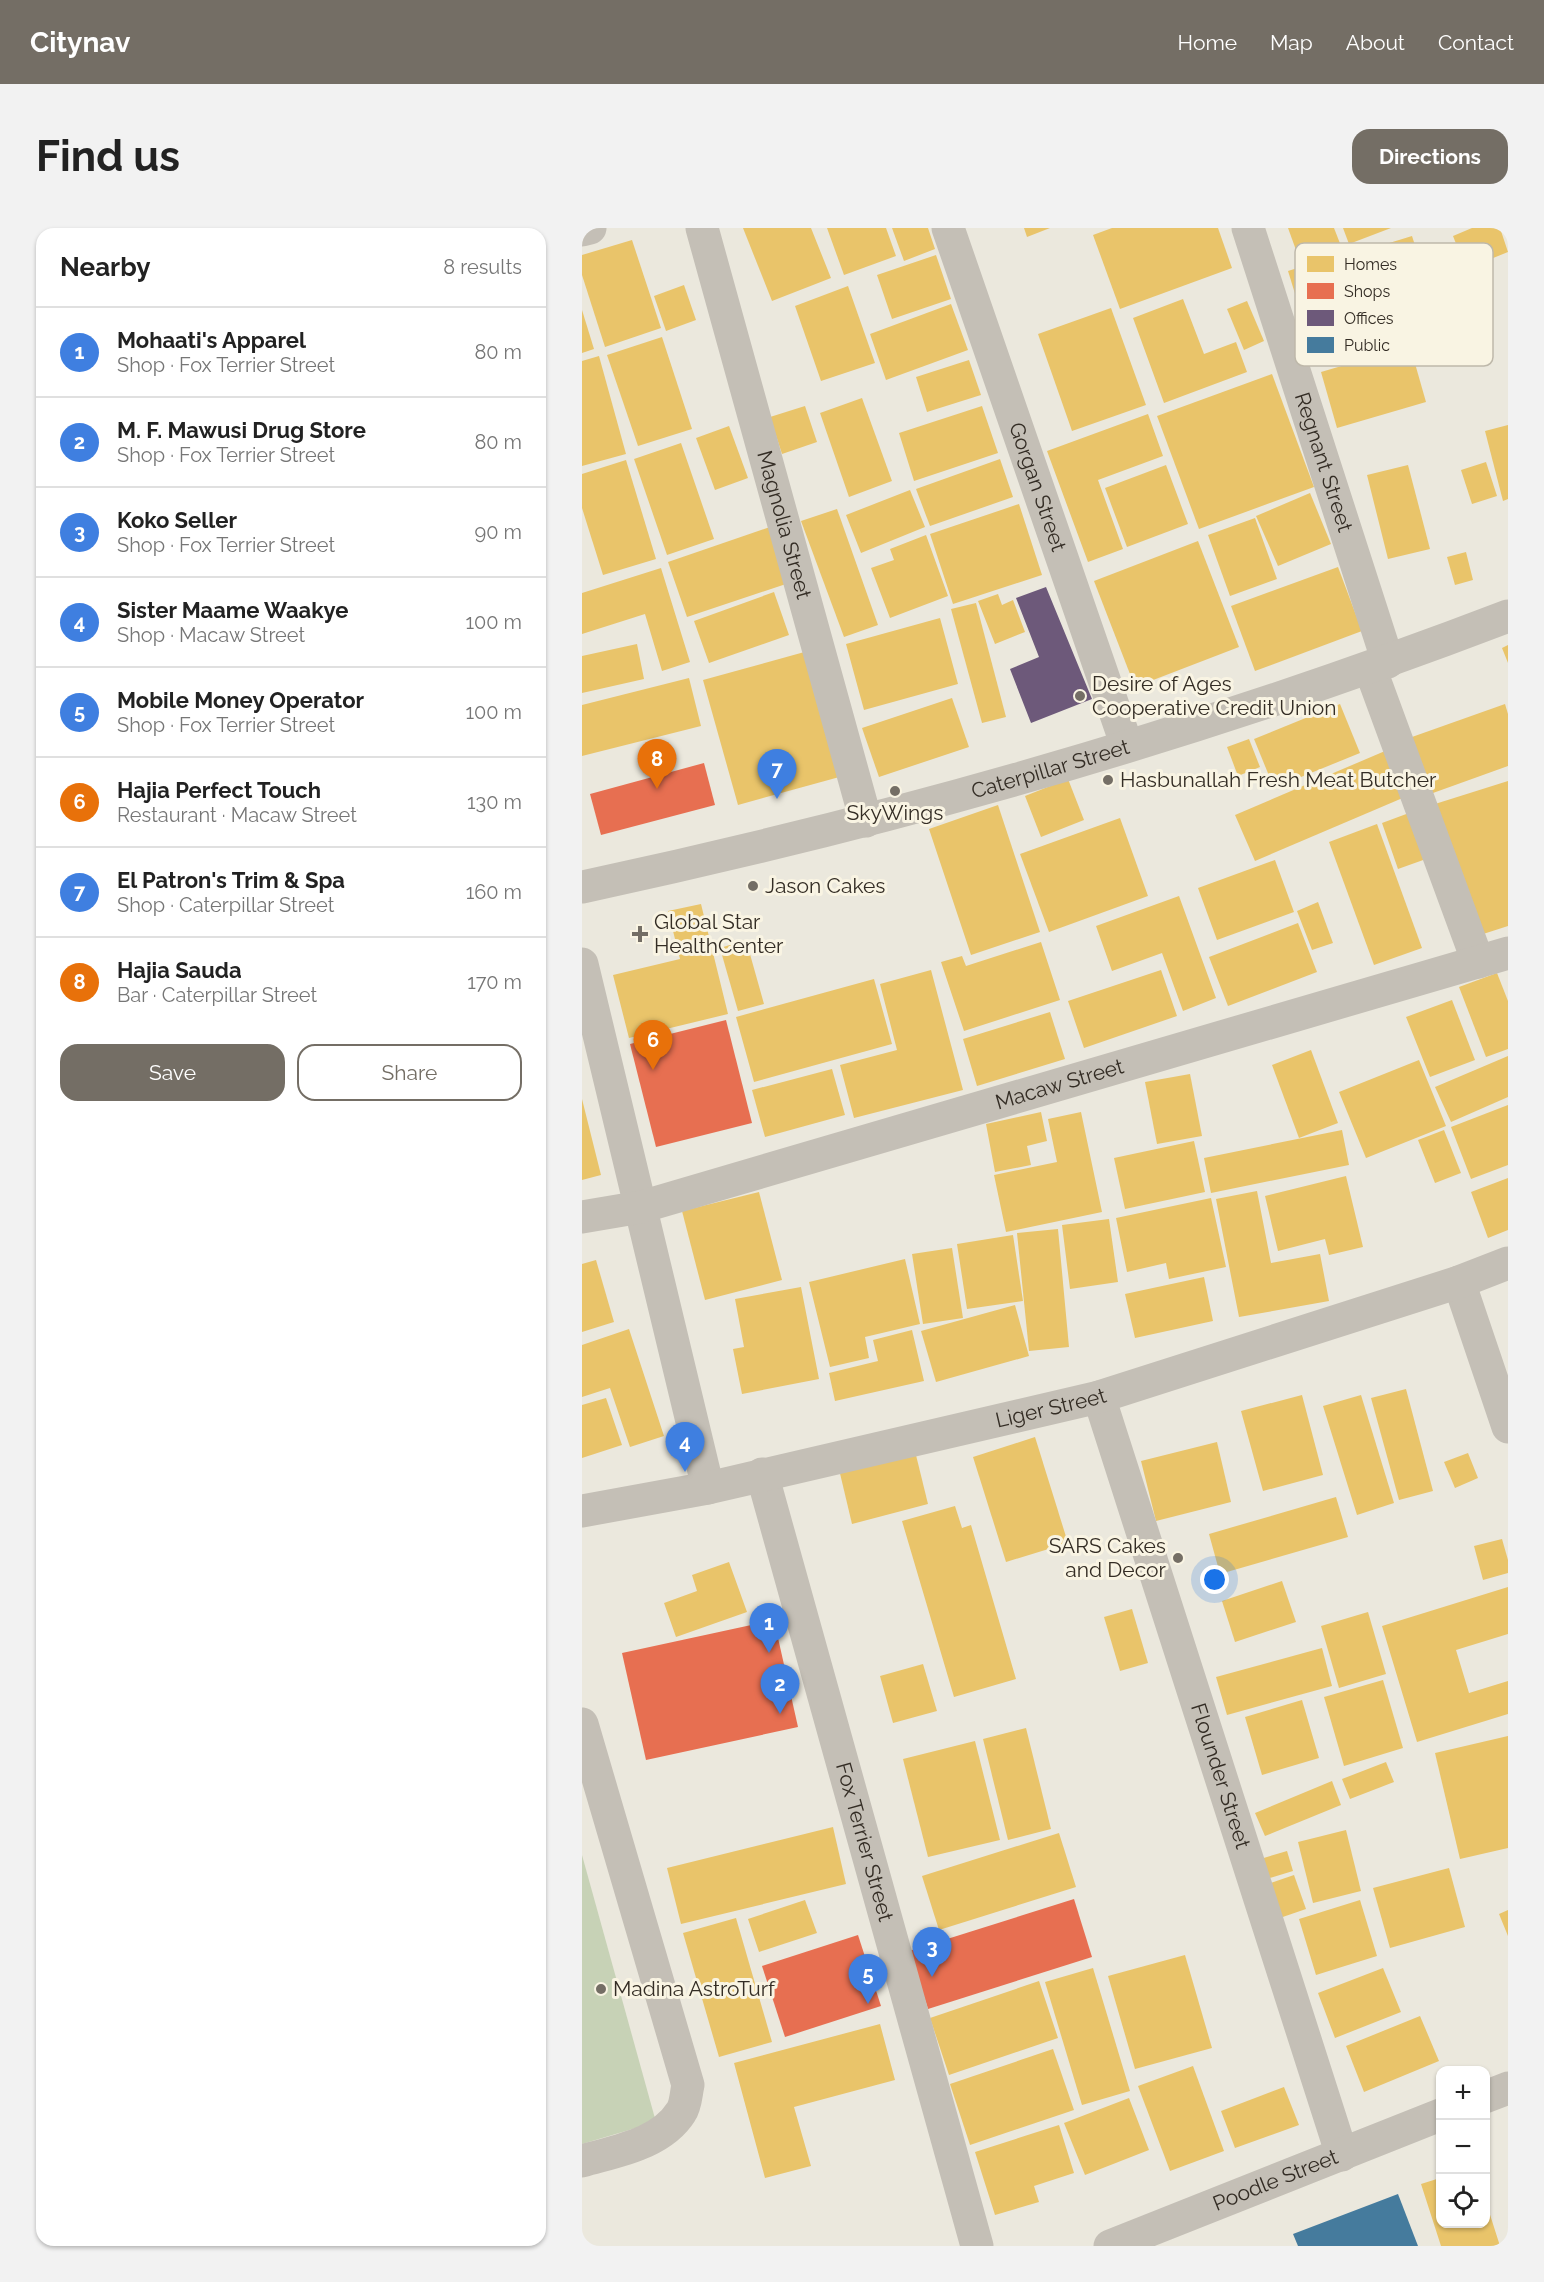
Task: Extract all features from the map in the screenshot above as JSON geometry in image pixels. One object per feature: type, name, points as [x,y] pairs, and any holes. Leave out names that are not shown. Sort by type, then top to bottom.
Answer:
[{"type":"street","points":[[582,230],[590,228]]},
{"type":"street","name":"Magnolia Street","points":[[702,228],[866,821]]},
{"type":"street","name":"Gorgan Street","points":[[948,228],[1126,746]]},
{"type":"street","name":"Regnant Street","points":[[1248,228],[1379,665]]},
{"type":"street","name":"Caterpillar Street","points":[[582,887],[707,860],[866,821],[1126,746],[1379,665],[1508,616]]},
{"type":"street","name":"Macaw Street","points":[[582,1217],[641,1207],[1493,957],[1379,665]]},
{"type":"street","points":[[582,964],[708,1488]]},
{"type":"street","name":"Liger Street","points":[[582,1511],[708,1488],[1099,1397],[1459,1282],[1508,1263]]},
{"type":"street","points":[[1459,1282],[1508,1427]]},
{"type":"street","name":"Flounder Street","points":[[1099,1397],[1342,2155]]},
{"type":"street","name":"Fox Terrier Street","points":[[762,1474],[977,2246]]},
{"type":"street","points":[[582,1724],[688,2085],[683,2111],[664,2131],[631,2147],[582,2161]]},
{"type":"street","points":[[1490,2095],[1508,2088]]},
{"type":"street","name":"Poodle Street","points":[[1110,2246],[1436,2117]]},
{"type":"green space","name":"Madina AstroTurf","points":[[582,1855],[656,2122],[582,2144]]},
{"type":"building: Homes","points":[[743,228],[811,228],[831,278],[772,301]]},
{"type":"building: Homes","points":[[827,228],[886,228],[896,256],[844,275]]},
{"type":"building: Homes","points":[[892,228],[928,228],[935,249],[904,261]]},
{"type":"building: Homes","points":[[1024,228],[1050,228],[1027,237]]},
{"type":"building: Homes","points":[[1112,228],[1218,228],[1232,268],[1120,309],[1093,235]]},
{"type":"building: Homes","points":[[1288,228],[1334,228],[1340,243],[1295,243],[1295,247]]},
{"type":"building: Homes","points":[[1343,228],[1391,228],[1352,243],[1349,243]]},
{"type":"building: Homes","points":[[1472,228],[1500,228],[1508,252],[1493,258],[1493,243],[1456,243],[1453,236]]},
{"type":"building: Homes","points":[[1412,236],[1414,243],[1389,243]]},
{"type":"building: Homes","points":[[632,240],[661,328],[605,347],[582,275],[582,255]]},
{"type":"building: Homes","points":[[936,255],[951,299],[892,319],[877,275]]},
{"type":"building: Homes","points":[[1295,269],[1295,294],[1288,271]]},
{"type":"building: Homes","points":[[684,285],[696,320],[666,331],[654,296]]},
{"type":"building: Homes","points":[[848,286],[875,363],[821,381],[795,306]]},
{"type":"building: Homes","points":[[1183,299],[1204,354],[1236,342],[1247,372],[1164,403],[1133,318]]},
{"type":"building: Homes","points":[[1247,301],[1264,341],[1244,350],[1227,309]]},
{"type":"building: Homes","points":[[951,304],[968,350],[886,380],[870,334]]},
{"type":"building: Homes","points":[[1111,308],[1146,405],[1072,431],[1038,334]]},
{"type":"building: Homes","points":[[582,310],[594,349],[582,353]]},
{"type":"building: Homes","points":[[662,337],[692,429],[638,446],[607,355]]},
{"type":"building: Homes","points":[[599,356],[626,454],[582,466],[582,361]]},
{"type":"building: Homes","points":[[969,360],[981,395],[927,412],[916,377]]},
{"type":"building: Homes","points":[[1342,366],[1416,366],[1426,402],[1337,428],[1321,372]]},
{"type":"building: Homes","points":[[1272,374],[1314,487],[1199,529],[1157,416]]},
{"type":"building: Homes","points":[[862,398],[892,481],[849,497],[820,413]]},
{"type":"building: Homes","points":[[805,406],[817,442],[782,454],[770,417]]},
{"type":"building: Homes","points":[[982,406],[998,453],[914,481],[899,433]]},
{"type":"building: Homes","points":[[1148,414],[1163,456],[1098,480],[1123,549],[1088,562],[1047,451]]},
{"type":"building: Homes","points":[[1508,425],[1508,499],[1503,501],[1485,431]]},
{"type":"building: Homes","points":[[729,426],[748,478],[715,490],[696,438]]},
{"type":"building: Homes","points":[[681,443],[714,539],[667,555],[634,459]]},
{"type":"building: Homes","points":[[1000,459],[1013,497],[930,526],[916,489]]},
{"type":"building: Homes","points":[[626,460],[656,559],[603,575],[582,508],[582,474]]},
{"type":"building: Homes","points":[[1486,462],[1497,496],[1472,504],[1461,470]]},
{"type":"building: Homes","points":[[1166,465],[1188,524],[1127,547],[1105,488]]},
{"type":"building: Homes","points":[[1408,465],[1430,549],[1388,559],[1367,475]]},
{"type":"building: Homes","points":[[910,490],[925,527],[861,553],[846,515]]},
{"type":"building: Homes","points":[[1310,493],[1331,544],[1278,566],[1256,516]]},
{"type":"building: Homes","points":[[1019,504],[1042,575],[953,604],[930,534]]},
{"type":"building: Homes","points":[[837,509],[878,625],[844,637],[801,521]]},
{"type":"building: Homes","points":[[1255,518],[1277,579],[1230,596],[1208,535]]},
{"type":"building: Homes","points":[[770,527],[789,583],[687,617],[668,562]]},
{"type":"building: Homes","points":[[926,535],[948,596],[890,618],[871,568],[894,560],[890,549]]},
{"type":"building: Homes","points":[[1198,541],[1239,647],[1135,687],[1094,581]]},
{"type":"building: Homes","points":[[1466,552],[1473,580],[1455,585],[1447,557]]},
{"type":"building: Homes","points":[[1338,567],[1362,631],[1255,671],[1231,606]]},
{"type":"building: Homes","points":[[661,568],[690,662],[662,671],[645,614],[582,634],[582,593]]},
{"type":"building: Homes","points":[[774,592],[789,635],[709,663],[694,621]]},
{"type":"building: Homes","points":[[998,594],[1002,605],[1013,600],[1025,632],[995,644],[978,601]]},
{"type":"building: Homes","points":[[976,603],[1006,717],[982,723],[951,609]]},
{"type":"building: Homes","points":[[940,618],[958,684],[864,710],[846,644]]},
{"type":"building: Homes","points":[[637,644],[644,679],[582,693],[582,656]]},
{"type":"building: Homes","points":[[1508,645],[1508,663],[1502,648]]},
{"type":"building: Homes","points":[[808,651],[843,776],[738,805],[703,680]]},
{"type":"building: Homes","points":[[689,678],[701,726],[582,756],[582,705]]},
{"type":"building: Homes","points":[[952,698],[969,747],[879,777],[862,728]]},
{"type":"building: Homes","points":[[1340,704],[1360,753],[1274,788],[1254,739]]},
{"type":"building: Homes","points":[[1505,704],[1508,714],[1508,766],[1433,793],[1412,737]]},
{"type":"building: Homes","points":[[1249,739],[1260,767],[1238,776],[1227,747]]},
{"type":"building: Homes","points":[[1385,751],[1405,797],[1255,861],[1235,815]]},
{"type":"building: Homes","points":[[1068,779],[1084,820],[1041,837],[1025,796]]},
{"type":"building: Homes","points":[[1508,781],[1508,926],[1477,936],[1435,804]]},
{"type":"building: Homes","points":[[998,805],[1040,932],[971,955],[929,829]]},
{"type":"building: Homes","points":[[1409,813],[1426,859],[1398,869],[1382,823]]},
{"type":"building: Homes","points":[[1120,818],[1148,896],[1049,932],[1020,854]]},
{"type":"building: Homes","points":[[1377,824],[1422,948],[1374,965],[1329,842]]},
{"type":"building: Homes","points":[[1275,860],[1294,912],[1217,940],[1198,888]]},
{"type":"building: Homes","points":[[1179,896],[1216,998],[1183,1011],[1162,953],[1112,971],[1096,926]]},
{"type":"building: Homes","points":[[1318,902],[1333,943],[1312,950],[1297,911]]},
{"type":"building: Homes","points":[[701,904],[728,1014],[629,1038],[613,975],[680,959],[668,911]]},
{"type":"building: Homes","points":[[1298,923],[1317,972],[1228,1006],[1209,957]]},
{"type":"building: Homes","points":[[746,940],[764,1004],[738,1011],[720,948]]},
{"type":"building: Homes","points":[[1041,942],[1060,1000],[964,1031],[941,962],[962,956],[966,966]]},
{"type":"building: Homes","points":[[931,970],[963,1090],[854,1118],[840,1065],[897,1050],[880,984]]},
{"type":"building: Homes","points":[[1161,970],[1177,1016],[1084,1048],[1068,1001]]},
{"type":"building: Homes","points":[[1497,973],[1508,1001],[1508,1049],[1486,1057],[1459,987]]},
{"type":"building: Homes","points":[[874,979],[892,1044],[754,1082],[736,1017]]},
{"type":"building: Homes","points":[[1452,1000],[1475,1060],[1430,1077],[1406,1017]]},
{"type":"building: Homes","points":[[1050,1012],[1065,1059],[977,1086],[963,1039]]},
{"type":"building: Homes","points":[[1311,1050],[1338,1123],[1299,1138],[1272,1065]]},
{"type":"building: Homes","points":[[1508,1056],[1508,1097],[1451,1122],[1435,1087]]},
{"type":"building: Homes","points":[[1419,1060],[1446,1126],[1366,1158],[1339,1092]]},
{"type":"building: Homes","points":[[832,1069],[845,1115],[765,1137],[752,1090]]},
{"type":"building: Homes","points":[[1190,1074],[1202,1136],[1157,1144],[1145,1082]]},
{"type":"building: Homes","points":[[582,1099],[601,1175],[582,1180]]},
{"type":"building: Homes","points":[[1508,1105],[1508,1165],[1471,1179],[1451,1127]]},
{"type":"building: Homes","points":[[1041,1112],[1047,1141],[1027,1146],[1031,1165],[995,1172],[986,1124]]},
{"type":"building: Homes","points":[[1081,1112],[1102,1212],[1006,1232],[994,1175],[1057,1162],[1048,1119]]},
{"type":"building: Homes","points":[[1342,1130],[1349,1165],[1211,1193],[1204,1158]]},
{"type":"building: Homes","points":[[1444,1130],[1461,1173],[1435,1183],[1418,1140]]},
{"type":"building: Homes","points":[[1194,1141],[1205,1192],[1125,1209],[1114,1158]]},
{"type":"building: Homes","points":[[1346,1176],[1363,1247],[1329,1255],[1325,1239],[1278,1251],[1265,1196]]},
{"type":"building: Homes","points":[[1508,1178],[1508,1230],[1488,1238],[1471,1192]]},
{"type":"building: Homes","points":[[1257,1191],[1271,1263],[1320,1254],[1329,1301],[1239,1317],[1216,1199]]},
{"type":"building: Homes","points":[[759,1192],[782,1280],[705,1300],[682,1211]]},
{"type":"building: Homes","points":[[1211,1198],[1226,1267],[1169,1279],[1166,1263],[1127,1272],[1116,1218]]},
{"type":"building: Homes","points":[[1109,1219],[1118,1282],[1070,1289],[1062,1225]]},
{"type":"building: Homes","points":[[1058,1229],[1069,1347],[1029,1351],[1017,1233]]},
{"type":"building: Homes","points":[[1013,1235],[1023,1301],[967,1309],[957,1244]]},
{"type":"building: Homes","points":[[952,1248],[963,1318],[923,1324],[912,1254]]},
{"type":"building: Homes","points":[[905,1259],[920,1324],[865,1337],[869,1358],[830,1367],[809,1282]]},
{"type":"building: Homes","points":[[596,1260],[614,1322],[582,1332],[582,1264]]},
{"type":"building: Homes","points":[[1204,1277],[1213,1321],[1135,1338],[1125,1294]]},
{"type":"building: Homes","points":[[801,1287],[819,1379],[742,1394],[733,1349],[744,1347],[735,1299]]},
{"type":"building: Homes","points":[[1015,1305],[1029,1356],[936,1382],[921,1331]]},
{"type":"building: Homes","points":[[629,1329],[664,1436],[630,1447],[610,1388],[582,1397],[582,1345]]},
{"type":"building: Homes","points":[[912,1330],[924,1381],[835,1401],[829,1373],[878,1361],[873,1340]]},
{"type":"building: Homes","points":[[1406,1389],[1433,1491],[1399,1500],[1371,1398]]},
{"type":"building: Homes","points":[[1302,1395],[1323,1475],[1263,1491],[1241,1411]]},
{"type":"building: Homes","points":[[1361,1395],[1394,1503],[1357,1515],[1323,1406]]},
{"type":"building: Homes","points":[[606,1398],[622,1445],[582,1458],[582,1405]]},
{"type":"building: Homes","points":[[1035,1437],[1068,1543],[1006,1562],[973,1457]]},
{"type":"building: Homes","points":[[1217,1442],[1231,1502],[1156,1521],[1141,1461]]},
{"type":"building: Homes","points":[[914,1447],[928,1504],[852,1524],[838,1465]]},
{"type":"building: Homes","points":[[1468,1453],[1478,1478],[1455,1488],[1444,1462]]},
{"type":"building: Homes","points":[[1336,1497],[1348,1537],[1220,1574],[1209,1534]]},
{"type":"building: Homes","points":[[955,1506],[962,1528],[971,1525],[1016,1679],[954,1697],[902,1521]]},
{"type":"building: Homes","points":[[1502,1539],[1508,1560],[1508,1573],[1483,1580],[1474,1546]]},
{"type":"building: Homes","points":[[729,1562],[747,1612],[676,1637],[664,1603],[697,1591],[692,1575]]},
{"type":"building: Homes","points":[[1282,1581],[1296,1622],[1235,1642],[1222,1601]]},
{"type":"building: Homes","points":[[1508,1587],[1508,1634],[1456,1650],[1469,1693],[1508,1681],[1508,1714],[1417,1742],[1382,1626]]},
{"type":"building: Homes","points":[[1132,1609],[1148,1663],[1120,1671],[1104,1617]]},
{"type":"building: Homes","points":[[1368,1612],[1386,1674],[1339,1688],[1321,1626]]},
{"type":"building: Homes","points":[[1322,1648],[1332,1686],[1227,1715],[1216,1677]]},
{"type":"building: Homes","points":[[923,1664],[937,1711],[893,1723],[880,1676]]},
{"type":"building: Homes","points":[[1383,1680],[1403,1748],[1344,1766],[1324,1697]]},
{"type":"building: Homes","points":[[1302,1700],[1319,1758],[1262,1775],[1245,1717]]},
{"type":"building: Homes","points":[[1026,1728],[1051,1829],[1008,1840],[983,1739]]},
{"type":"building: Homes","points":[[1508,1736],[1508,1848],[1460,1859],[1435,1753]]},
{"type":"building: Homes","points":[[975,1741],[1000,1840],[928,1857],[903,1759]]},
{"type":"building: Homes","points":[[1386,1762],[1394,1782],[1350,1799],[1342,1779]]},
{"type":"building: Homes","points":[[1332,1781],[1341,1805],[1265,1836],[1255,1813]]},
{"type":"building: Homes","points":[[833,1827],[846,1884],[681,1924],[667,1868]]},
{"type":"building: Homes","points":[[1346,1830],[1361,1891],[1313,1903],[1298,1842]]},
{"type":"building: Homes","points":[[1059,1833],[1076,1887],[939,1930],[922,1876]]},
{"type":"building: Homes","points":[[1287,1851],[1293,1871],[1263,1880],[1257,1860]]},
{"type":"building: Homes","points":[[1449,1868],[1465,1927],[1390,1948],[1373,1888]]},
{"type":"building: Homes","points":[[1294,1875],[1306,1909],[1274,1920],[1262,1886]]},
{"type":"building: Homes","points":[[805,1900],[817,1933],[759,1952],[748,1919]]},
{"type":"building: Homes","points":[[1360,1900],[1377,1956],[1316,1975],[1299,1919]]},
{"type":"building: Homes","points":[[1508,1910],[1508,1936],[1499,1914]]},
{"type":"building: Homes","points":[[736,1918],[772,2042],[719,2057],[683,1933]]},
{"type":"building: Homes","points":[[1185,1955],[1212,2048],[1135,2069],[1108,1976]]},
{"type":"building: Homes","points":[[1093,1968],[1130,2091],[1082,2105],[1045,1982]]},
{"type":"building: Homes","points":[[1383,1968],[1401,2012],[1335,2038],[1318,1993]]},
{"type":"building: Homes","points":[[1039,1981],[1058,2038],[949,2075],[930,2018]]},
{"type":"building: Homes","points":[[1420,2016],[1439,2061],[1364,2092],[1346,2046]]},
{"type":"building: Homes","points":[[880,2024],[895,2080],[794,2107],[811,2166],[765,2178],[734,2063]]},
{"type":"building: Homes","points":[[1053,2049],[1074,2110],[970,2145],[950,2084]]},
{"type":"building: Homes","points":[[1193,2066],[1224,2151],[1170,2171],[1138,2086]]},
{"type":"building: Homes","points":[[1284,2087],[1299,2125],[1235,2148],[1221,2111]]},
{"type":"building: Homes","points":[[1129,2098],[1149,2150],[1085,2175],[1064,2123]]},
{"type":"building: Homes","points":[[1059,2125],[1074,2173],[1034,2186],[1039,2202],[995,2215],[975,2152]]},
{"type":"building: Homes","points":[[1436,2179],[1436,2228],[1490,2228],[1490,2215],[1500,2246],[1441,2246],[1421,2184]]},
{"type":"building: Shops","points":[[704,763],[715,805],[601,835],[590,794]]},
{"type":"building: Shops","points":[[726,1020],[752,1123],[656,1147],[630,1044]]},
{"type":"building: Shops","points":[[774,1620],[798,1727],[646,1760],[622,1653]]},
{"type":"building: Shops","points":[[1074,1899],[1092,1957],[928,2009],[909,1951]]},
{"type":"building: Shops","points":[[858,1935],[881,2006],[785,2037],[762,1966]]},
{"type":"building: Offices","points":[[1046,587],[1092,699],[1031,723],[1010,669],[1039,657],[1016,598]]},
{"type":"building: Public","points":[[1398,2194],[1418,2246],[1298,2246],[1293,2234]]},
{"type":"place","name":"Desire of Ages Cooperative Credit Union","points":[[1080,696]]},
{"type":"place","name":"Hasbunallah Fresh Meat Butcher","points":[[1108,780]]},
{"type":"place","name":"Hajia Sauda","points":[[657,789]]},
{"type":"place","name":"SkyWings","points":[[895,791]]},
{"type":"place","name":"El Patron's Trim & Spa","points":[[777,799]]},
{"type":"place","name":"Jason Cakes","points":[[753,886]]},
{"type":"place","name":"Global Star HealthCenter","points":[[640,934]]},
{"type":"place","name":"Hajia Perfect Touch","points":[[653,1070]]},
{"type":"place","name":"Sister Maame Waakye","points":[[685,1472]]},
{"type":"place","name":"SARS Cakes and Decor","points":[[1178,1558]]},
{"type":"place","name":"Mohaati's Apparel","points":[[769,1653]]},
{"type":"place","name":"M. F. Mawusi Drug Store","points":[[780,1714]]},
{"type":"place","name":"Koko Seller","points":[[932,1977]]},
{"type":"place","name":"Madina AstroTurf","points":[[601,1989]]},
{"type":"place","name":"Mobile Money Operator","points":[[868,2004]]}]
